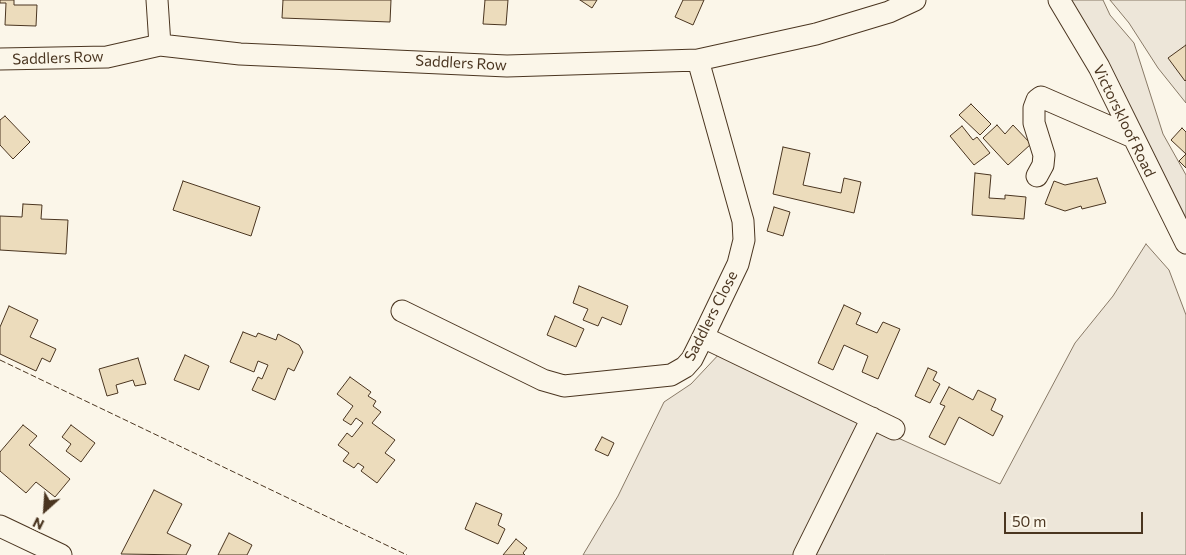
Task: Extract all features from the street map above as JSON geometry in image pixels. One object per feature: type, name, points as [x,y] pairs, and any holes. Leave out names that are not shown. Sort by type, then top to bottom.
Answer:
[{"type":"street","points":[[157,0],[160,45]]},
{"type":"street","name":"Saddlers Row","points":[[0,59],[107,57],[160,45],[240,54],[506,66],[698,60],[816,34],[889,12],[915,0]]},
{"type":"street","name":"Victorskloof Road","points":[[1059,0],[1098,67],[1186,243]]},
{"type":"street","name":"Saddlers Close","points":[[402,311],[543,380],[564,386],[670,375],[681,370],[692,359],[738,264],[742,252],[744,231],[698,60]]},
{"type":"street","points":[[1037,176],[1043,165],[1044,155],[1034,123],[1034,108],[1037,100],[1041,97],[1133,138]]},
{"type":"street","points":[[703,337],[894,429]]},
{"type":"street","points":[[804,555],[872,418]]},
{"type":"street","points":[[0,526],[61,555]]},
{"type":"shaded area","points":[[1066,0],[1103,0],[1110,15],[1134,43],[1163,134],[1186,175],[1186,223]]},
{"type":"shaded area","points":[[1110,0],[1186,0],[1186,103],[1158,68],[1129,23]]},
{"type":"shaded area","points":[[1146,244],[1169,270],[1186,315],[1186,555],[583,555],[618,496],[664,402],[691,384],[722,351],[887,433],[1000,484],[1075,343],[1113,296]]},
{"type":"building","points":[[0,0],[14,0],[14,5],[37,5],[36,26],[5,25],[6,3],[0,3]]},
{"type":"building","points":[[283,0],[391,0],[390,22],[282,18]]},
{"type":"building","points":[[485,0],[508,0],[506,25],[483,24]]},
{"type":"building","points":[[580,0],[597,0],[592,8]]},
{"type":"building","points":[[683,0],[704,0],[693,25],[675,17]]},
{"type":"building","points":[[1186,45],[1186,80],[1185,81],[1168,58]]},
{"type":"building","points":[[971,104],[991,124],[980,135],[959,115]]},
{"type":"building","points":[[5,116],[30,142],[13,159],[0,145],[0,120]]},
{"type":"building","points":[[997,125],[1005,134],[1013,125],[1031,144],[1008,165],[983,138]]},
{"type":"building","points":[[962,126],[973,140],[977,137],[990,153],[974,165],[950,136]]},
{"type":"building","points":[[1182,128],[1186,132],[1186,154],[1171,140]]},
{"type":"building","points":[[783,147],[810,153],[803,185],[841,193],[844,178],[861,182],[854,213],[773,194]]},
{"type":"building","points":[[1186,154],[1186,168],[1179,161]]},
{"type":"building","points":[[975,173],[991,175],[989,198],[1005,199],[1005,195],[1026,197],[1024,219],[972,215]]},
{"type":"building","points":[[1097,178],[1106,203],[1082,209],[1081,206],[1065,211],[1045,204],[1054,181],[1065,185]]},
{"type":"building","points":[[183,181],[260,207],[251,236],[173,210]]},
{"type":"building","points":[[23,204],[42,205],[41,219],[68,220],[66,254],[0,250],[0,216],[22,217]]},
{"type":"building","points":[[774,207],[790,212],[783,236],[767,231]]},
{"type":"building","points":[[579,286],[628,306],[621,325],[602,317],[598,326],[583,320],[588,309],[573,303]]},
{"type":"building","points":[[844,305],[861,313],[856,324],[877,333],[883,322],[900,329],[878,379],[862,372],[868,356],[844,345],[833,370],[818,363]]},
{"type":"building","points":[[9,306],[38,320],[30,337],[56,349],[50,362],[42,358],[36,371],[0,354],[0,327]]},
{"type":"building","points":[[555,316],[584,329],[576,347],[547,335]]},
{"type":"building","points":[[243,332],[256,337],[258,333],[276,340],[278,334],[299,345],[303,352],[294,371],[288,368],[275,400],[252,390],[258,377],[262,379],[268,365],[258,361],[254,372],[230,362]]},
{"type":"building","points":[[185,355],[209,366],[199,390],[174,380]]},
{"type":"building","points":[[138,358],[146,384],[135,386],[133,380],[116,385],[118,393],[107,396],[99,369]]},
{"type":"building","points":[[928,368],[937,372],[933,380],[940,384],[930,403],[915,396]]},
{"type":"building","points":[[350,377],[371,392],[368,396],[376,401],[373,406],[381,412],[372,423],[395,440],[385,453],[395,460],[377,483],[361,471],[364,467],[358,463],[354,468],[343,461],[349,453],[338,445],[347,433],[352,437],[363,423],[356,418],[351,425],[343,420],[353,406],[337,394]]},
{"type":"building","points":[[949,387],[973,400],[978,390],[996,399],[991,410],[1003,416],[993,436],[959,417],[945,445],[929,437],[945,406],[940,404]]},
{"type":"building","points":[[23,425],[37,436],[29,445],[70,479],[55,497],[36,482],[26,493],[0,471],[0,452]]},
{"type":"building","points":[[71,425],[95,443],[81,462],[66,451],[71,444],[62,437]]},
{"type":"building","points":[[602,437],[614,443],[608,456],[595,450]]},
{"type":"building","points":[[154,490],[182,504],[167,533],[191,545],[186,555],[121,554]]},
{"type":"building","points":[[476,503],[502,514],[498,525],[505,529],[498,544],[465,529]]},
{"type":"building","points":[[229,533],[252,545],[247,555],[218,555]]},
{"type":"building","points":[[516,539],[527,548],[523,553],[525,555],[503,555]]},
{"type":"fence","points":[[0,360],[407,555]]}]
